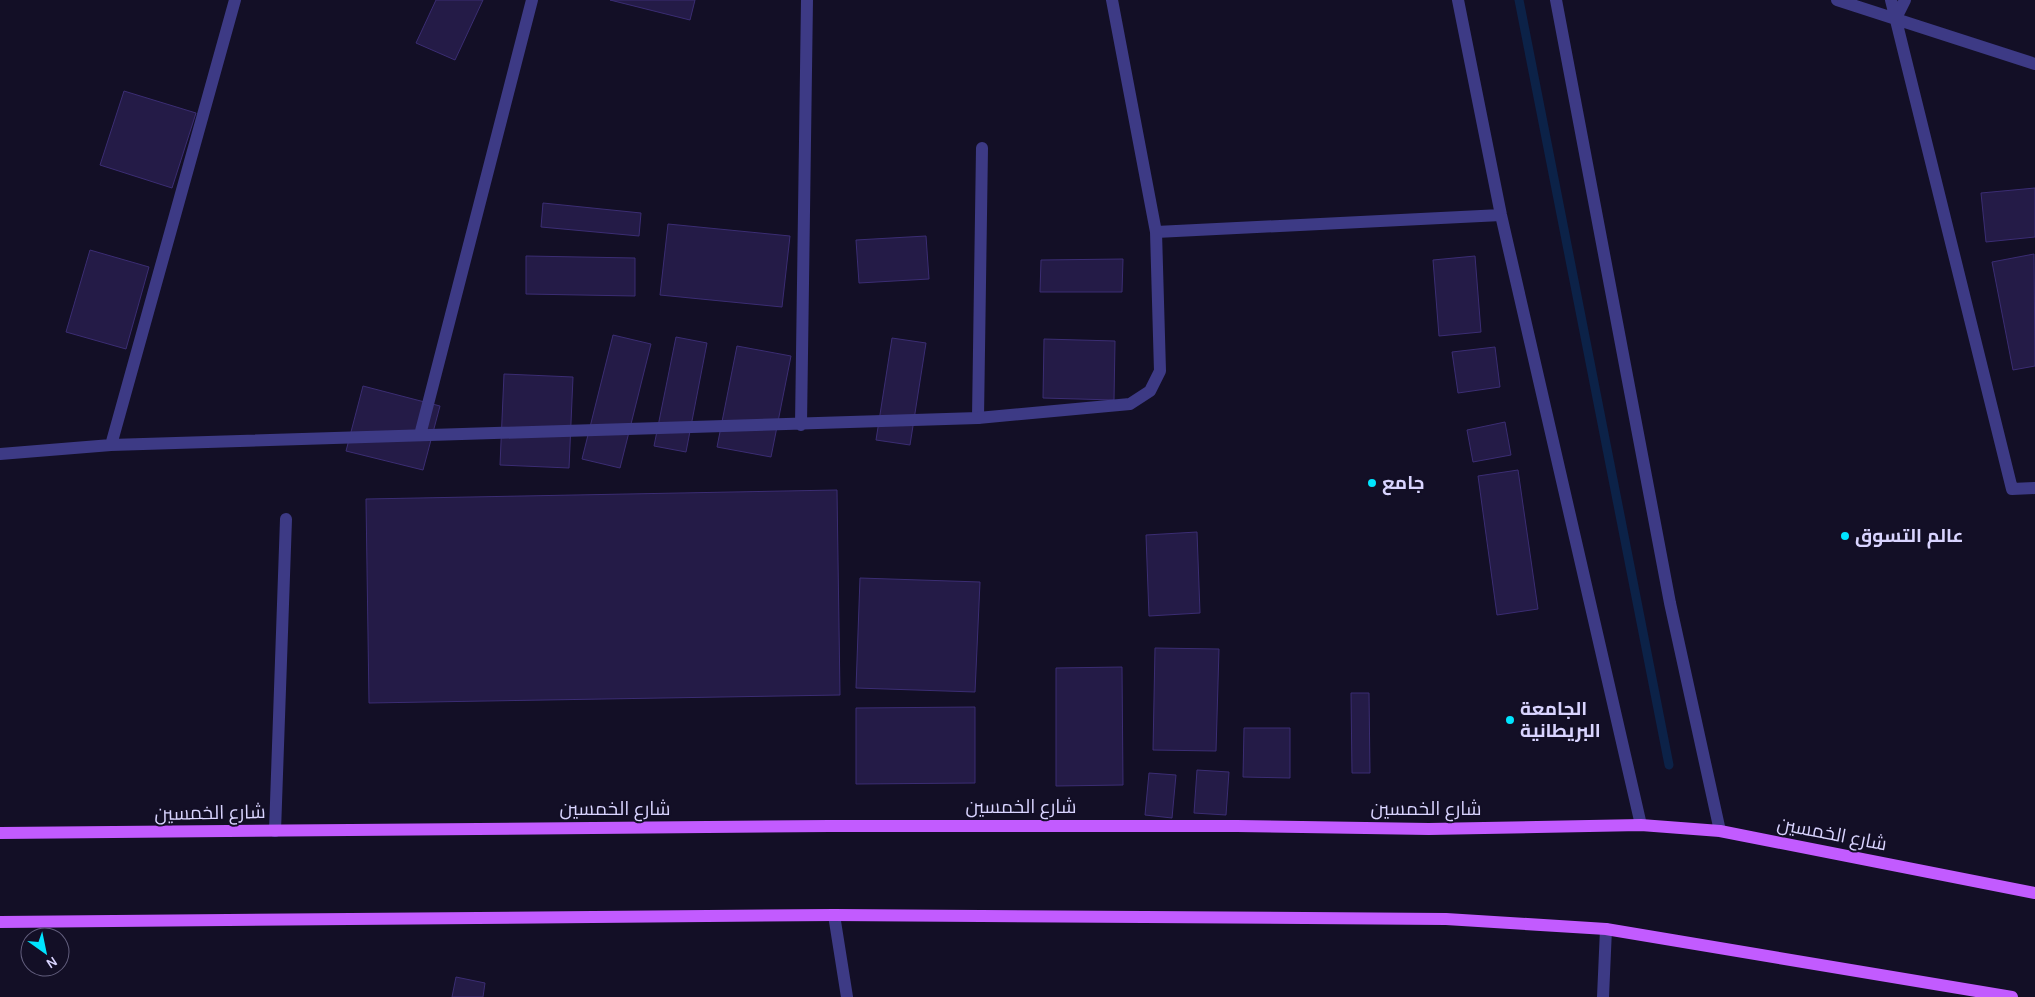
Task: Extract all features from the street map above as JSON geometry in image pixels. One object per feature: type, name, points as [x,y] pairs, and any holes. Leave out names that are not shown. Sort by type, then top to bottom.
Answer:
[{"type":"main road","name":"شارع الخمسين","points":[[0,833],[889,826],[1238,826],[1429,829],[1641,825],[1720,831],[2035,893]]},
{"type":"main road","points":[[0,922],[834,915],[1446,919],[1606,929],[2012,997]]},
{"type":"street","points":[[111,445],[235,0]]},
{"type":"street","points":[[420,435],[532,0]]},
{"type":"street","points":[[801,425],[807,0]]},
{"type":"street","points":[[0,454],[111,445],[978,418],[1130,404],[1150,391],[1160,371],[1156,232],[1112,0]]},
{"type":"street","points":[[1458,0],[1501,215],[1641,825]]},
{"type":"street","points":[[1556,0],[1670,603],[1720,831]]},
{"type":"street","points":[[1837,0],[2035,64]]},
{"type":"street","points":[[1891,0],[2012,489],[2035,488]]},
{"type":"street","points":[[1896,18],[1905,0]]},
{"type":"street","points":[[978,418],[982,148]]},
{"type":"street","points":[[1156,232],[1501,215]]},
{"type":"street","points":[[275,831],[286,519]]},
{"type":"street","points":[[834,915],[848,997]]},
{"type":"street","points":[[1603,997],[1606,929]]},
{"type":"building","points":[[436,0],[483,0],[455,60],[416,43]]},
{"type":"building","points":[[610,0],[695,0],[690,20]]},
{"type":"building","points":[[124,91],[196,113],[172,188],[100,165]]},
{"type":"building","points":[[2035,188],[2035,237],[1986,242],[1981,193]]},
{"type":"building","points":[[543,203],[641,213],[639,236],[541,227]]},
{"type":"building","points":[[668,224],[790,236],[782,307],[660,295]]},
{"type":"building","points":[[926,236],[929,279],[859,283],[856,240]]},
{"type":"building","points":[[90,250],[149,267],[126,349],[66,332]]},
{"type":"building","points":[[2034,254],[2035,366],[2013,370],[1992,262]]},
{"type":"building","points":[[526,256],[635,258],[635,296],[526,294]]},
{"type":"building","points":[[1475,256],[1481,332],[1439,336],[1433,260]]},
{"type":"building","points":[[1123,259],[1122,292],[1040,292],[1041,260]]},
{"type":"building","points":[[613,335],[651,344],[620,468],[582,459]]},
{"type":"building","points":[[676,337],[707,343],[686,452],[654,446]]},
{"type":"building","points":[[892,338],[926,343],[910,445],[876,440]]},
{"type":"building","points":[[1044,339],[1115,341],[1114,400],[1043,398]]},
{"type":"building","points":[[737,346],[791,356],[771,457],[717,447]]},
{"type":"building","points":[[1495,347],[1500,387],[1458,393],[1452,352]]},
{"type":"building","points":[[504,374],[573,377],[569,468],[500,465]]},
{"type":"building","points":[[363,386],[440,406],[423,470],[346,451]]},
{"type":"building","points":[[1505,422],[1511,455],[1473,462],[1467,430]]},
{"type":"building","points":[[1518,470],[1538,609],[1497,615],[1478,476]]},
{"type":"building","points":[[837,490],[840,695],[369,703],[366,499]]},
{"type":"building","points":[[1197,532],[1200,613],[1149,616],[1146,535]]},
{"type":"building","points":[[860,578],[980,582],[975,692],[856,688]]},
{"type":"building","points":[[1155,648],[1219,649],[1216,751],[1153,750]]},
{"type":"building","points":[[1122,667],[1123,785],[1056,786],[1056,668]]},
{"type":"building","points":[[1351,693],[1369,693],[1370,773],[1352,773]]},
{"type":"building","points":[[975,707],[975,783],[856,784],[856,708]]},
{"type":"building","points":[[1244,728],[1290,728],[1290,778],[1243,777]]},
{"type":"building","points":[[1197,770],[1229,772],[1226,815],[1194,813]]},
{"type":"building","points":[[1149,773],[1176,775],[1172,818],[1145,815]]},
{"type":"building","points":[[456,977],[485,983],[483,997],[452,997]]},
{"type":"waterway","points":[[1519,0],[1669,765]]},
{"type":"place","name":"جامع","points":[[1372,483]]},
{"type":"place","name":"عالم التسوق","points":[[1845,536]]},
{"type":"place","name":"الجامعة البريطانية","points":[[1510,720]]}]
